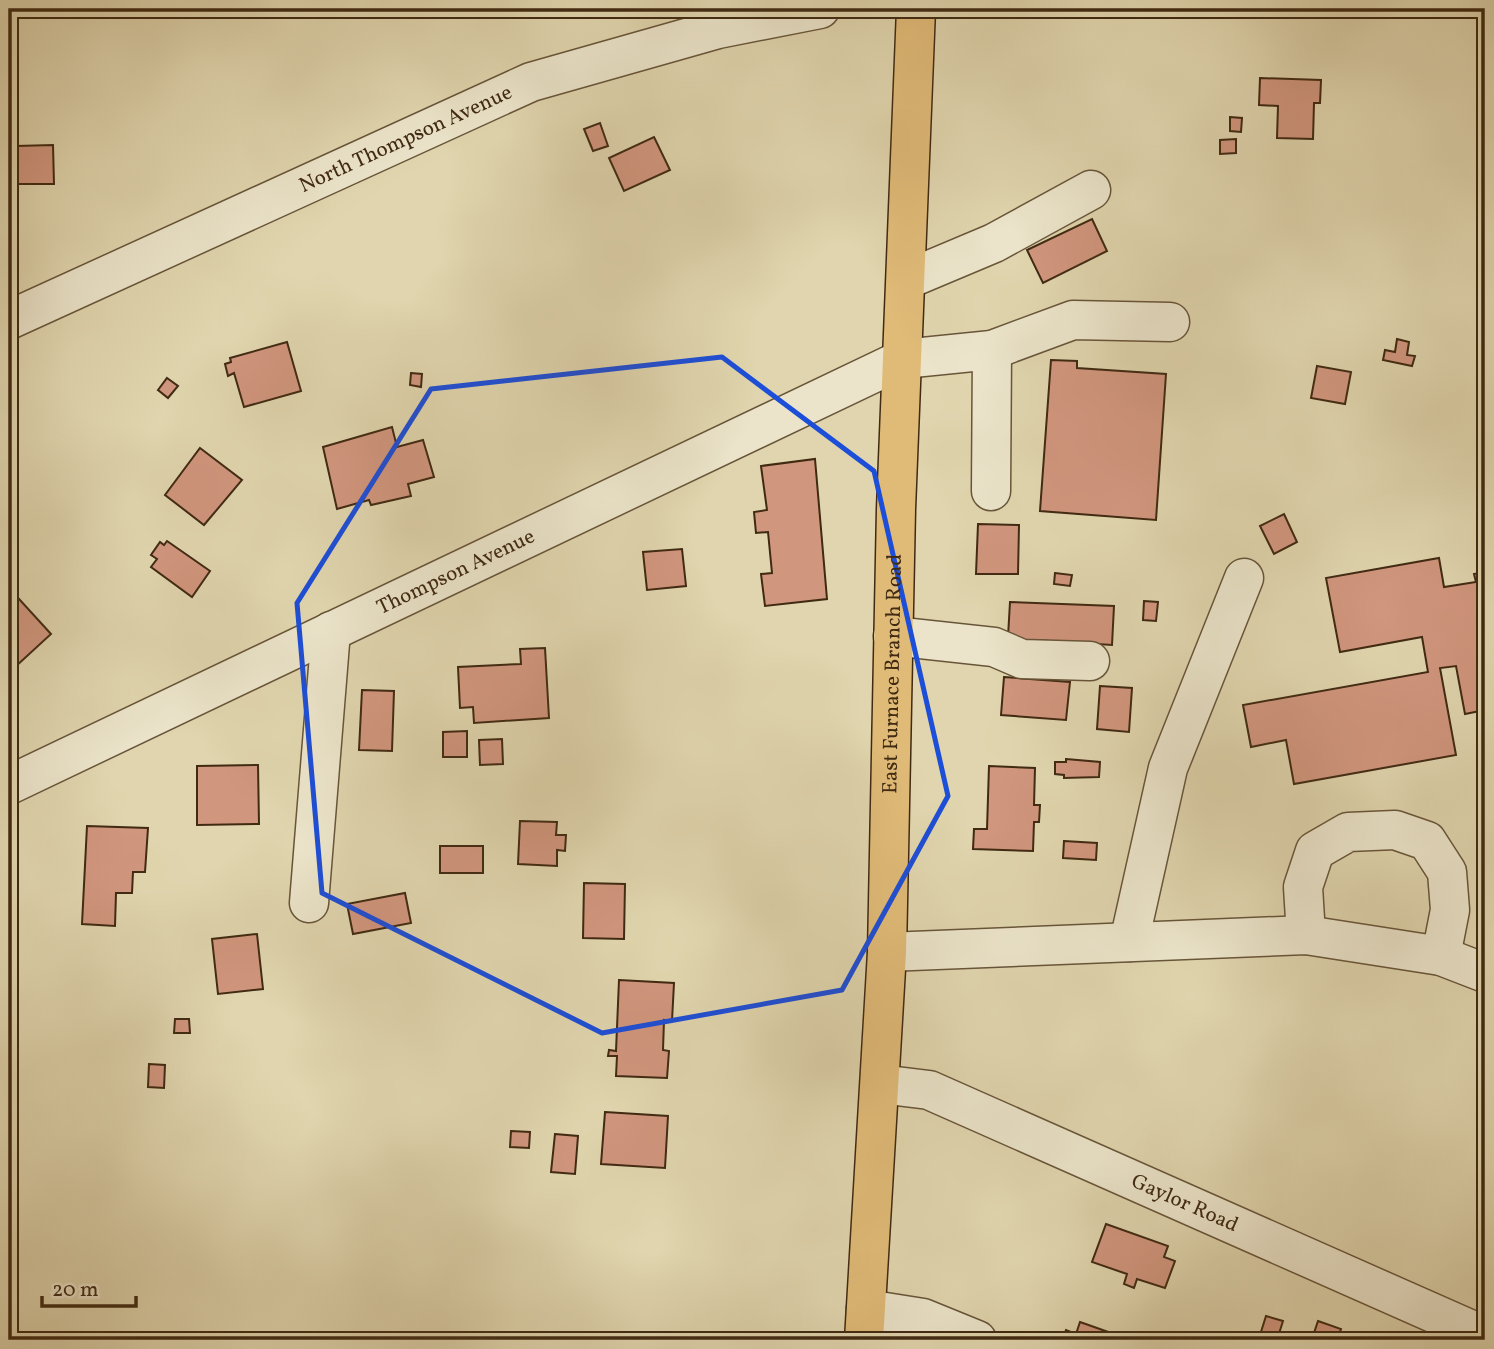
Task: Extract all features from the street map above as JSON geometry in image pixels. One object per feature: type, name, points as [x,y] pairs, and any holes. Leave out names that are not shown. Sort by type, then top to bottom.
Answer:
[{"type":"main road","name":"East Furnace Branch Road","points":[[865,1324],[887,952],[893,636],[916,9]]},
{"type":"street","name":"North Thompson Avenue","points":[[9,320],[531,82],[718,29],[820,9]]},
{"type":"street","points":[[906,280],[994,243],[1091,190]]},
{"type":"street","name":"Thompson Avenue","points":[[9,785],[903,359],[992,350],[1073,320],[1170,322]]},
{"type":"street","points":[[991,491],[992,350]]},
{"type":"street","points":[[1129,942],[1168,768],[1244,578]]},
{"type":"street","points":[[309,903],[331,631]]},
{"type":"street","points":[[893,636],[994,647],[1022,659],[1090,662]]},
{"type":"street","points":[[1306,935],[1303,887],[1315,851],[1348,832],[1395,830],[1427,841],[1447,872],[1450,910],[1441,956]]},
{"type":"street","points":[[887,952],[1306,935],[1441,956],[1485,973]]},
{"type":"street","name":"Gaylor Road","points":[[880,1084],[929,1090],[1485,1336]]},
{"type":"street","points":[[865,1324],[923,1318],[977,1340]]},
{"type":"highlighted area","points":[[722,357],[874,471],[948,796],[842,990],[602,1033],[322,893],[297,603],[431,389]]},
{"type":"building","points":[[1260,78],[1321,80],[1320,103],[1314,103],[1313,139],[1277,138],[1278,106],[1259,105]]},
{"type":"building","points":[[1230,117],[1242,118],[1241,132],[1230,131]]},
{"type":"building","points":[[600,123],[608,146],[593,151],[584,129]]},
{"type":"building","points":[[654,137],[670,170],[624,191],[609,158]]},
{"type":"building","points":[[1236,139],[1236,153],[1220,154],[1220,140]]},
{"type":"building","points":[[53,145],[54,184],[17,184],[16,146]]},
{"type":"building","points":[[1092,219],[1107,251],[1043,283],[1027,250]]},
{"type":"building","points":[[1397,339],[1409,342],[1407,355],[1415,356],[1412,366],[1383,360],[1385,350],[1395,352]]},
{"type":"building","points":[[287,342],[301,391],[244,407],[234,373],[228,376],[225,364],[231,362],[230,358]]},
{"type":"building","points":[[1051,360],[1077,361],[1077,368],[1166,374],[1156,520],[1040,511]]},
{"type":"building","points":[[1317,366],[1351,372],[1345,404],[1311,398]]},
{"type":"building","points":[[411,373],[422,374],[421,387],[410,385]]},
{"type":"building","points":[[167,378],[178,386],[168,398],[158,390]]},
{"type":"building","points":[[392,427],[397,447],[423,440],[434,477],[408,484],[411,496],[371,505],[369,500],[337,509],[323,447]]},
{"type":"building","points":[[200,448],[242,480],[204,525],[165,495]]},
{"type":"building","points":[[815,459],[827,599],[765,606],[761,574],[772,573],[768,532],[756,533],[754,512],[767,510],[761,466]]},
{"type":"building","points":[[1284,514],[1297,542],[1274,554],[1260,526]]},
{"type":"building","points":[[978,524],[1019,525],[1018,574],[976,574]]},
{"type":"building","points":[[167,541],[210,571],[192,597],[151,567],[157,559],[151,555],[160,542],[164,545]]},
{"type":"building","points":[[682,549],[686,586],[647,590],[643,552]]},
{"type":"building","points":[[1439,558],[1444,587],[1476,582],[1474,574],[1485,572],[1485,710],[1465,714],[1456,666],[1440,668],[1456,755],[1294,784],[1286,740],[1251,747],[1243,705],[1428,672],[1422,637],[1340,652],[1326,578]]},
{"type":"building","points":[[1055,573],[1072,575],[1070,586],[1054,584]]},
{"type":"building","points":[[9,588],[51,634],[14,668],[9,661]]},
{"type":"building","points":[[1144,601],[1158,602],[1156,621],[1143,620]]},
{"type":"building","points":[[1010,602],[1114,606],[1112,645],[1036,640],[1019,647],[1008,637]]},
{"type":"building","points":[[545,648],[549,718],[474,723],[473,707],[460,708],[458,667],[521,664],[520,649]]},
{"type":"building","points":[[1004,677],[1070,682],[1066,720],[1001,715]]},
{"type":"building","points":[[1100,686],[1132,688],[1129,732],[1097,729]]},
{"type":"building","points":[[362,690],[394,691],[392,751],[359,750]]},
{"type":"building","points":[[467,731],[467,757],[443,757],[443,732]]},
{"type":"building","points":[[502,739],[503,764],[480,765],[479,740]]},
{"type":"building","points":[[1066,759],[1100,762],[1099,777],[1064,778],[1064,775],[1055,774],[1055,762],[1066,762]]},
{"type":"building","points":[[258,765],[259,824],[197,825],[197,766]]},
{"type":"building","points":[[989,766],[1035,768],[1034,805],[1040,805],[1039,822],[1034,822],[1033,851],[973,849],[974,829],[987,829]]},
{"type":"building","points":[[520,821],[557,822],[556,835],[566,835],[565,851],[557,850],[557,866],[518,864]]},
{"type":"building","points":[[87,826],[148,828],[145,872],[133,872],[132,893],[116,893],[115,926],[82,924]]},
{"type":"building","points":[[1064,841],[1097,843],[1096,860],[1063,858]]},
{"type":"building","points":[[440,846],[483,846],[483,873],[440,873]]},
{"type":"building","points":[[584,883],[625,884],[624,939],[583,938]]},
{"type":"building","points":[[405,893],[411,923],[353,934],[347,904]]},
{"type":"building","points":[[257,934],[263,989],[218,994],[212,939]]},
{"type":"building","points":[[619,980],[674,983],[672,1021],[664,1020],[663,1050],[669,1051],[667,1078],[616,1076],[617,1056],[608,1056],[609,1050],[616,1051]]},
{"type":"building","points":[[175,1019],[189,1019],[190,1033],[174,1033]]},
{"type":"building","points":[[149,1064],[165,1065],[164,1088],[148,1087]]},
{"type":"building","points":[[605,1112],[668,1116],[665,1168],[601,1164]]},
{"type":"building","points":[[511,1131],[530,1132],[529,1148],[510,1147]]},
{"type":"building","points":[[555,1134],[578,1136],[575,1174],[551,1172]]},
{"type":"building","points":[[1106,1224],[1168,1246],[1164,1257],[1175,1261],[1165,1288],[1137,1279],[1134,1288],[1124,1284],[1127,1274],[1092,1262]]},
{"type":"building","points":[[1266,1316],[1283,1321],[1277,1340],[1260,1335]]},
{"type":"building","points":[[1318,1321],[1341,1329],[1337,1340],[1313,1336]]},
{"type":"building","points":[[1080,1322],[1111,1333],[1109,1340],[1062,1340],[1066,1330],[1076,1334]]}]
